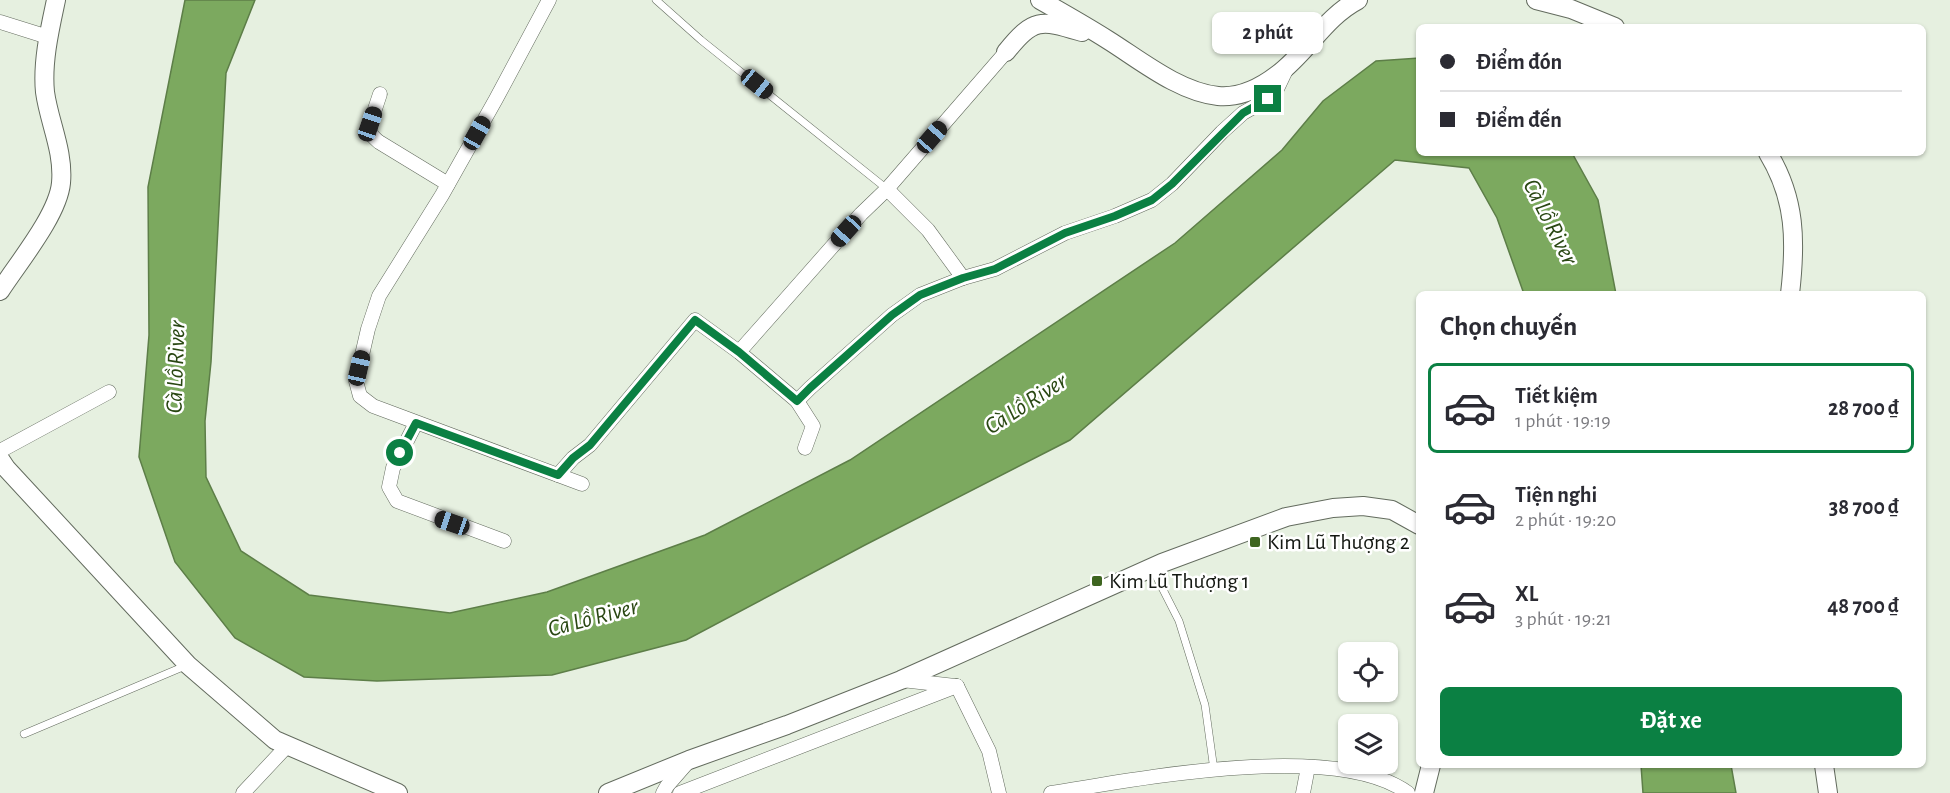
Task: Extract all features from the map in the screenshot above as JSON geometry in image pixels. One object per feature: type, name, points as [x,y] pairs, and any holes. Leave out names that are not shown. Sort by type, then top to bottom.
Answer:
[{"type":"street","points":[[0,291],[45,224],[55,204],[61,184],[61,162],[45,91],[48,37],[56,0]]},
{"type":"street","points":[[549,0],[448,184],[379,296],[356,381],[360,396],[373,406],[582,484]]},
{"type":"street","points":[[1040,0],[1109,40],[1142,63],[1189,88],[1218,96],[1240,94],[1258,88],[1280,73],[1326,26],[1358,0]]},
{"type":"street","points":[[1536,0],[1571,9],[1608,24]]},
{"type":"street","points":[[0,22],[48,37]]},
{"type":"street","points":[[739,352],[861,214],[887,189],[1018,36],[1043,22],[1109,40]]},
{"type":"street","points":[[797,401],[892,315],[920,295],[963,278],[995,269],[1065,233],[1115,216],[1152,200],[1172,184],[1243,113],[1268,99],[1276,91],[1290,63]]},
{"type":"street","points":[[380,93],[370,124],[371,133],[379,142],[448,184]]},
{"type":"street","points":[[1770,156],[1784,183],[1791,208],[1795,240],[1790,291]]},
{"type":"street","points":[[887,189],[928,230],[963,278]]},
{"type":"street","points":[[558,475],[573,458],[590,445],[695,320],[739,352],[797,401],[813,426],[805,448]]},
{"type":"street","points":[[109,392],[1,461],[188,665],[275,740],[398,793]]},
{"type":"street","points":[[416,423],[393,468],[388,487],[397,501],[504,541]]},
{"type":"street","points":[[608,793],[901,680],[1152,568],[1286,518],[1333,508],[1363,506],[1392,510],[1416,523]]},
{"type":"street","points":[[901,680],[957,686]]},
{"type":"street","points":[[680,793],[957,686]]},
{"type":"street","points":[[957,686],[989,751],[999,793]]},
{"type":"street","points":[[243,793],[288,745]]},
{"type":"street","points":[[663,793],[689,760]]},
{"type":"street","points":[[1304,793],[1308,767]]},
{"type":"street","points":[[1051,793],[1170,773],[1308,767],[1364,773],[1398,786],[1408,793]]},
{"type":"street","points":[[1424,793],[1430,768]]},
{"type":"street","points":[[1824,768],[1828,793]]},
{"type":"lane","points":[[656,0],[701,40],[887,189]]},
{"type":"lane","points":[[1152,568],[1179,621],[1202,695],[1214,770]]},
{"type":"lane","points":[[24,734],[188,665]]},
{"type":"water","name":"Cà Lồ River","points":[[185,0],[255,0],[226,73],[211,362],[205,421],[206,477],[241,551],[309,595],[450,613],[547,592],[705,535],[850,460],[1175,243],[1282,150],[1323,101],[1376,61],[1416,58],[1416,156],[1574,156],[1598,200],[1615,291],[1523,291],[1497,218],[1469,168],[1395,160],[1070,440],[686,640],[552,675],[377,681],[304,677],[235,638],[175,562],[139,457],[149,335],[148,187]]},
{"type":"water","points":[[1641,768],[1732,768],[1736,793],[1643,793]]},
{"type":"place","name":"Kim Lũ Thượng 2","points":[[1255,542]]},
{"type":"place","name":"Kim Lũ Thượng 1","points":[[1097,581]]},
{"type":"route","points":[[400,453],[416,423],[558,475],[573,458],[590,445],[695,320],[739,352],[797,401],[892,315],[920,295],[963,278],[995,269],[1065,233],[1115,216],[1152,200],[1172,184],[1243,113],[1268,99]]}]
